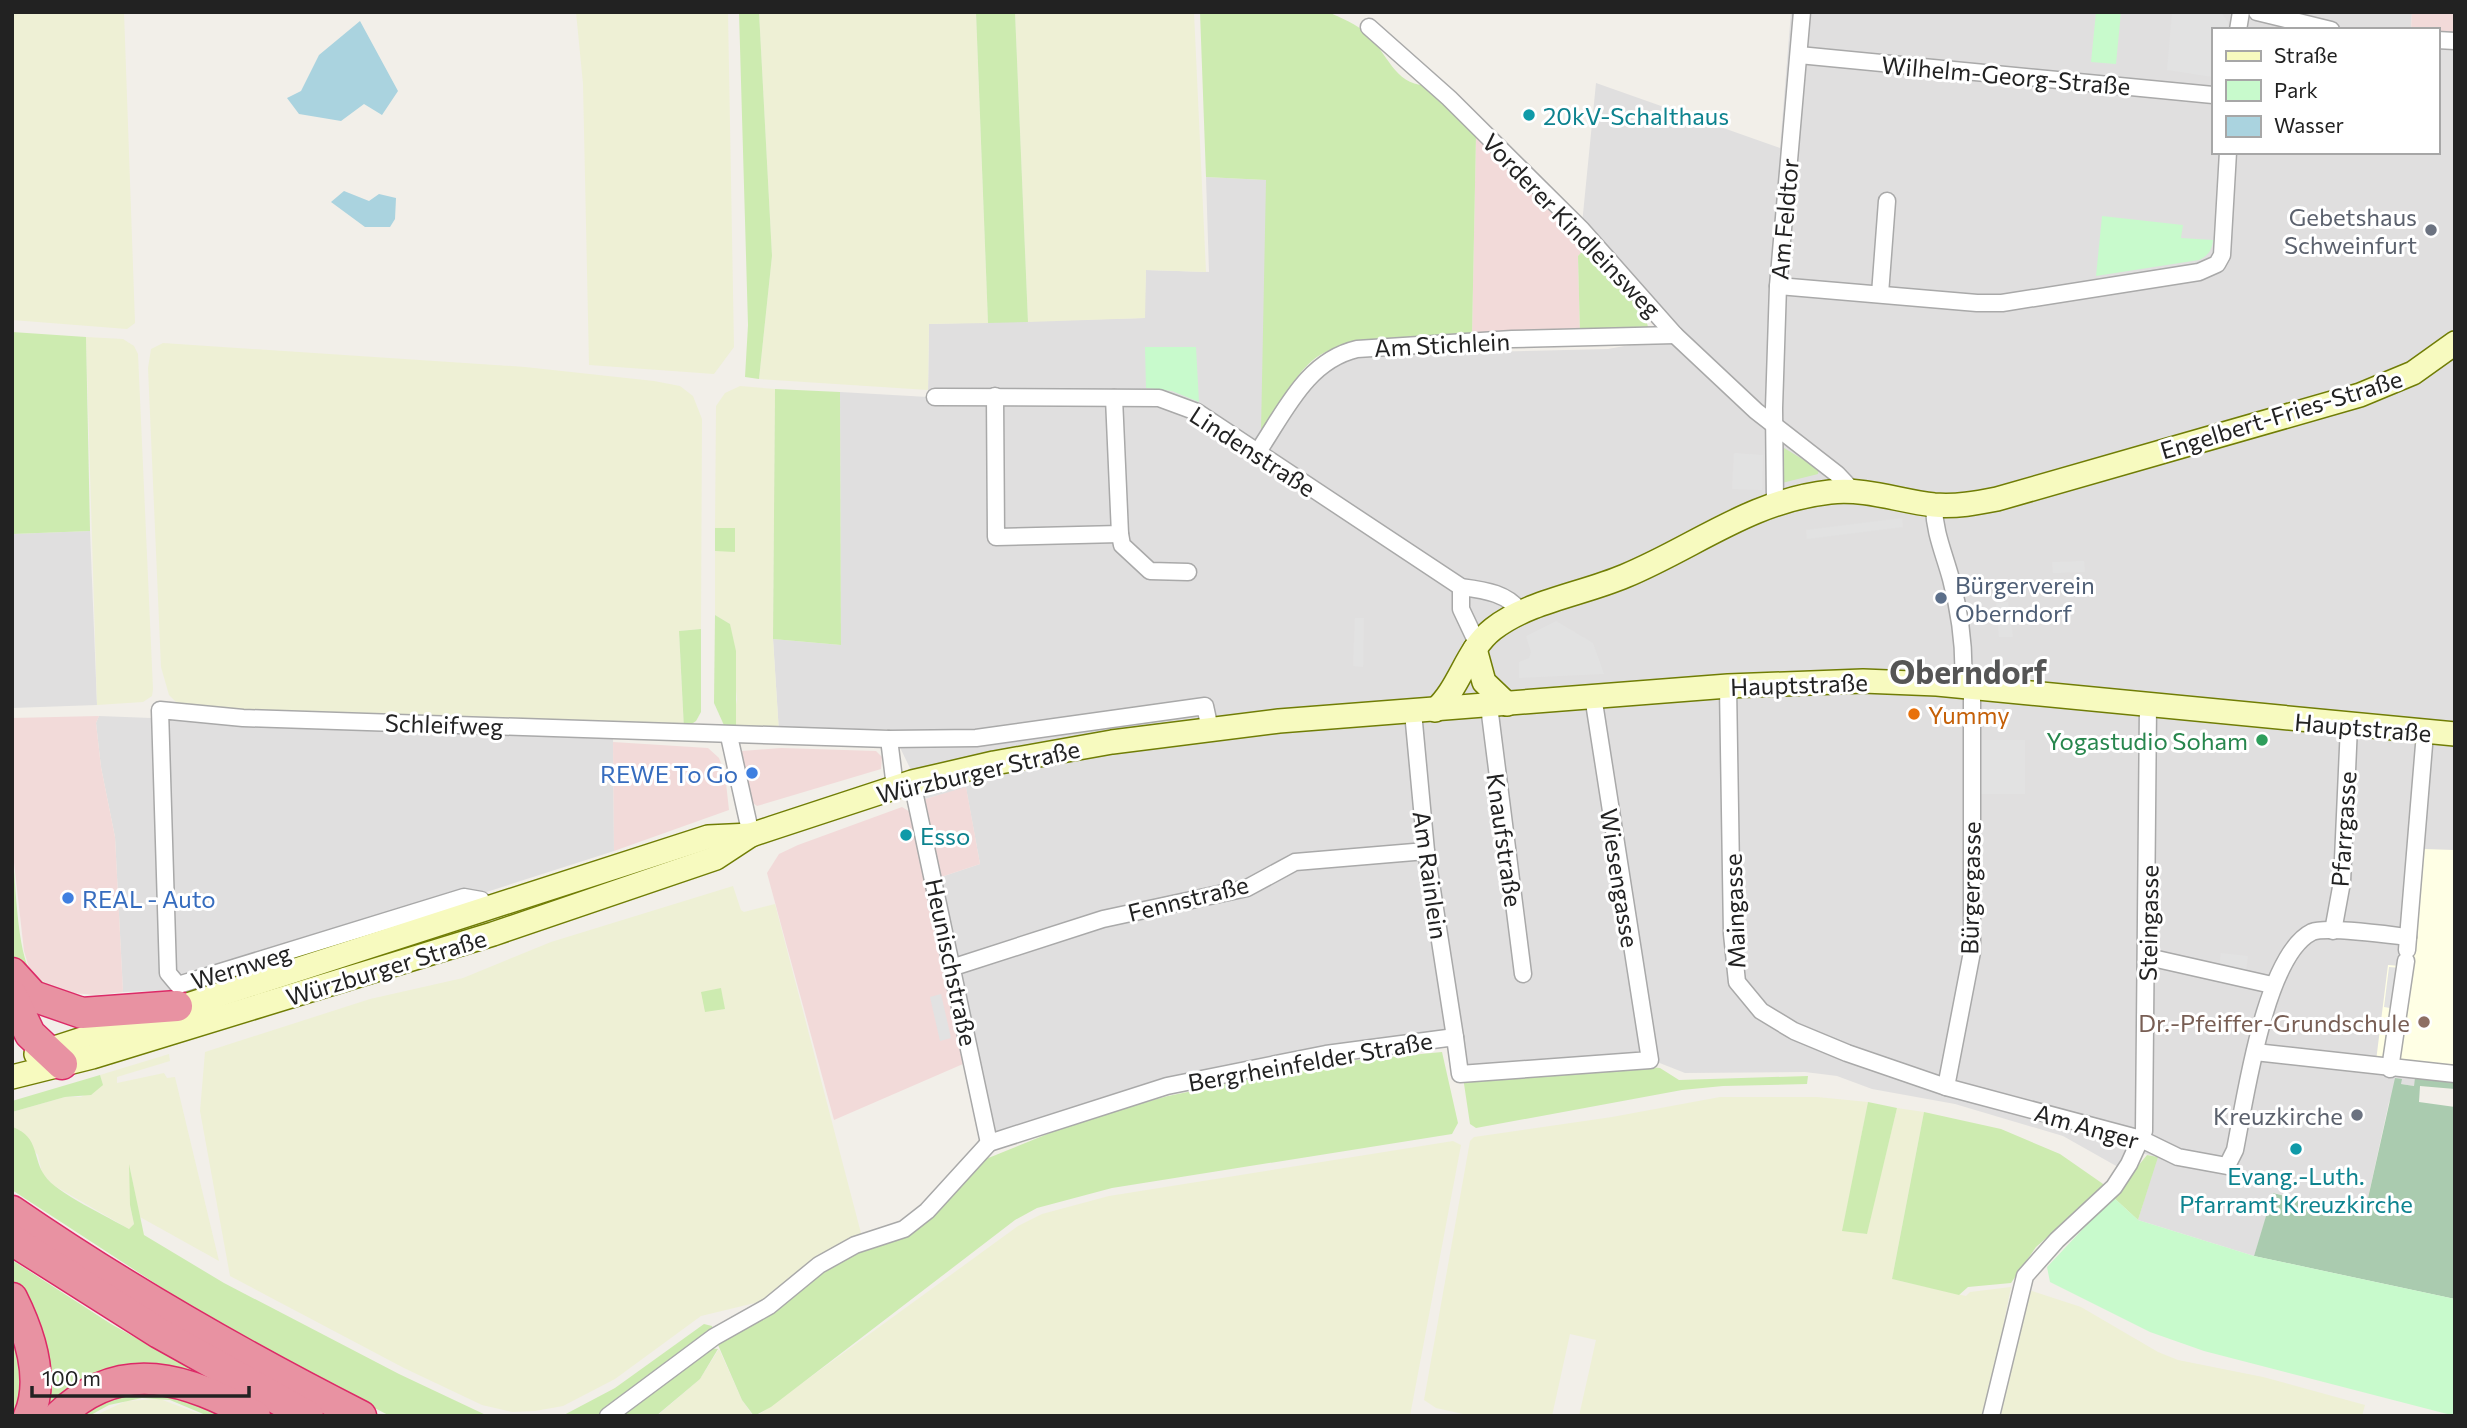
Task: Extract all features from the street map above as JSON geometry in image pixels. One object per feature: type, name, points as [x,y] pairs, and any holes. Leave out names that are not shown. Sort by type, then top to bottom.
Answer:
[{"type":"highway","points":[[12,973],[20,998],[50,1027],[34,1065]]},
{"type":"highway","points":[[20,998],[82,1013],[177,1006]]},
{"type":"highway","points":[[12,1033],[20,998]]},
{"type":"highway","points":[[12,1211],[110,1276],[226,1345],[361,1416]]},
{"type":"highway","points":[[12,1240],[159,1333],[308,1416]]},
{"type":"highway","points":[[12,1298],[32,1350],[34,1383],[29,1416]]},
{"type":"highway","points":[[59,1416],[76,1400],[107,1383],[139,1378],[192,1385],[254,1416]]},
{"type":"main road","name":"Engelbert-Fries-Straße","points":[[1934,505],[1960,505],[1997,499],[2360,395],[2413,373],[2450,350]]},
{"type":"main road","points":[[1424,711],[1449,697],[1476,647],[1493,628],[1522,614],[1626,576],[1708,532],[1775,503],[1831,492],[1853,491],[1934,505]]},
{"type":"main road","points":[[1476,647],[1484,682],[1498,705]]},
{"type":"main road","name":"Hauptstraße","points":[[1424,711],[1728,686],[1881,681],[2455,734]]},
{"type":"main road","name":"Würzburger Straße","points":[[34,1065],[206,1022],[493,934],[716,858],[751,835],[903,784],[1092,745],[1210,729],[1424,711]]},
{"type":"main road","name":"Würzburger Straße","points":[[34,1065],[177,1006],[708,837],[751,835]]},
{"type":"main road","points":[[485,910],[493,934]]},
{"type":"street","name":"Am Feldtor","points":[[1775,503],[1778,286],[1802,12]]},
{"type":"street","points":[[2257,12],[2323,28]]},
{"type":"street","name":"Vorderer Kindleinsweg","points":[[1369,27],[1450,98],[1582,230],[1675,335],[1774,426]]},
{"type":"street","name":"Wilhelm-Georg-Straße","points":[[1799,55],[2212,95]]},
{"type":"street","points":[[1778,286],[2002,303],[2189,275],[2209,269],[2222,255],[2228,154]]},
{"type":"street","points":[[1880,294],[1887,201]]},
{"type":"street","name":"Am Stichlein","points":[[1257,453],[1315,369],[1339,353],[1369,348],[1490,340],[1675,335]]},
{"type":"street","points":[[995,396],[996,537],[1120,534]]},
{"type":"street","name":"Lindenstraße","points":[[936,397],[1173,401],[1197,412],[1461,587],[1491,591],[1516,605],[1522,614]]},
{"type":"street","points":[[1114,398],[1122,545],[1150,571],[1188,572]]},
{"type":"street","points":[[1774,426],[1837,474],[1853,491]]},
{"type":"street","points":[[1934,505],[1934,526],[1961,625],[1967,687]]},
{"type":"street","points":[[1461,587],[1461,608],[1476,647]]},
{"type":"street","name":"Maingasse","points":[[1728,686],[1732,934],[1737,982],[1762,1011],[1794,1031],[1847,1053],[1946,1087]]},
{"type":"street","name":"Bürgergasse","points":[[1946,1087],[1972,952],[1967,687]]},
{"type":"street","name":"Wiesengasse","points":[[1593,696],[1650,1060]]},
{"type":"street","name":"Knaufstraße","points":[[1498,705],[1523,974]]},
{"type":"street","name":"Würzburger Straße","points":[[889,739],[976,737],[1205,706],[1210,729]]},
{"type":"street","name":"Steingasse","points":[[2141,1139],[2145,1110],[2148,957],[2148,706]]},
{"type":"street","name":"Schleifweg","points":[[160,710],[243,718],[729,736],[889,739]]},
{"type":"street","name":"Wernweg","points":[[160,710],[166,952],[168,973],[178,985],[464,897],[481,900],[485,910]]},
{"type":"street","name":"Am Rainlein","points":[[1424,711],[1426,851],[1455,1037]]},
{"type":"street","name":"Pfarrgasse","points":[[2333,931],[2342,882],[2348,726]]},
{"type":"street","points":[[2390,1069],[2407,949],[2425,733]]},
{"type":"street","points":[[729,736],[751,835]]},
{"type":"street","points":[[889,739],[903,784]]},
{"type":"street","name":"Heunischstraße","points":[[903,784],[954,967],[989,1143]]},
{"type":"street","name":"Fennstraße","points":[[954,967],[1103,919],[1247,888],[1295,862],[1426,851]]},
{"type":"street","points":[[2407,949],[2333,931],[2314,931],[2301,941],[2272,985],[2256,1052],[2390,1069],[2455,1074]]},
{"type":"street","points":[[2148,957],[2272,985]]},
{"type":"street","name":"Bergrheinfelder Straße","points":[[989,1143],[1167,1086],[1326,1054],[1455,1037],[1460,1074],[1650,1060]]},
{"type":"street","name":"Am Anger","points":[[1946,1087],[2141,1139],[2178,1157],[2227,1166],[2235,1150],[2256,1052]]},
{"type":"street","points":[[1991,1416],[2025,1276],[2057,1240],[2114,1187],[2141,1139]]},
{"type":"street","points":[[608,1416],[714,1337],[769,1306],[820,1265],[855,1245],[904,1229],[927,1211],[989,1143]]},
{"type":"shaded area","points":[[12,12],[124,12],[135,323],[127,329],[12,320]]},
{"type":"shaded area","points":[[576,12],[728,12],[734,347],[714,374],[589,365],[583,84]]},
{"type":"shaded area","points":[[759,12],[976,12],[988,323],[929,324],[928,390],[759,379],[772,256]]},
{"type":"shaded area","points":[[1015,12],[1194,12],[1206,272],[1146,270],[1145,318],[1028,322]]},
{"type":"shaded area","points":[[1791,12],[2412,12],[2411,28],[2212,28],[2212,154],[2439,154],[2439,48],[2455,49],[2455,1081],[2416,1078],[2414,1086],[2401,1084],[2389,1102],[2364,1216],[2274,1193],[2254,1256],[2138,1220],[2157,1157],[2129,1150],[2118,1167],[2063,1136],[1955,1104],[1872,1089],[1837,1076],[1805,1072],[1685,1073],[1647,1058],[1462,1072],[1457,1034],[1324,1050],[993,1136],[941,877],[980,864],[966,788],[925,799],[891,729],[779,733],[773,639],[841,645],[840,392],[928,397],[929,324],[1144,318],[1146,270],[1209,272],[1206,177],[1266,180],[1279,427],[1324,369],[1358,355],[1608,349],[1674,337],[1582,224],[1596,83],[1780,148]]},
{"type":"shaded area","points":[[2172,12],[2221,12],[2228,22],[2228,28],[2212,28],[2212,77],[2167,70]]},
{"type":"shaded area","points":[[2412,12],[2455,12],[2455,49],[2439,48],[2439,28],[2411,28]]},
{"type":"shaded area","points":[[1476,135],[1588,245],[1578,256],[1580,335],[1472,336]]},
{"type":"shaded area","points":[[86,337],[123,339],[134,346],[138,354],[153,689],[152,696],[143,702],[97,705]]},
{"type":"shaded area","points":[[163,343],[525,367],[680,386],[693,396],[702,419],[701,629],[679,631],[684,729],[237,710],[177,703],[169,695],[161,667],[148,368],[151,349]]},
{"type":"shaded area","points":[[740,386],[775,389],[773,639],[779,733],[736,732],[734,713],[737,700],[730,624],[715,615],[715,551],[735,551],[735,529],[715,528],[716,406],[725,393]]},
{"type":"shaded area","points":[[1734,453],[1763,455],[1762,490],[1732,489]]},
{"type":"shaded area","points":[[1902,518],[1903,527],[1807,539],[1806,530]]},
{"type":"shaded area","points":[[90,531],[97,705],[12,708],[12,534]]},
{"type":"shaded area","points":[[2084,561],[2085,572],[2053,573],[2052,562]]},
{"type":"shaded area","points":[[2008,602],[2013,637],[1999,637],[1996,603]]},
{"type":"shaded area","points":[[1355,618],[1364,618],[1363,667],[1353,666]]},
{"type":"shaded area","points":[[1556,621],[1593,643],[1604,674],[1519,678],[1519,662],[1529,658],[1531,652],[1526,636]]},
{"type":"shaded area","points":[[99,716],[613,736],[614,851],[182,990],[123,992],[115,837],[101,767],[96,723]]},
{"type":"shaded area","name":"REAL - Auto","points":[[99,716],[96,723],[101,767],[115,837],[123,992],[97,995],[72,993],[47,984],[30,971],[24,951],[12,845],[12,718]]},
{"type":"shaded area","points":[[1978,740],[2025,740],[2025,794],[1978,794]]},
{"type":"shaded area","points":[[613,742],[708,748],[719,758],[725,774],[729,810],[614,851]]},
{"type":"shaded area","points":[[781,748],[876,751],[882,757],[881,769],[757,806],[744,797],[742,751]]},
{"type":"shaded area","points":[[966,787],[980,864],[941,877],[925,799]]},
{"type":"shaded area","points":[[902,807],[910,812],[963,1064],[834,1120],[767,873],[779,854]]},
{"type":"shaded area","points":[[2423,849],[2455,850],[2455,1068],[2376,1061],[2388,965],[2413,967]]},
{"type":"shaded area","points":[[733,886],[744,912],[775,904],[862,1237],[763,1301],[701,1316],[615,1379],[563,1406],[535,1411],[512,1412],[482,1405],[404,1368],[230,1276],[200,1111],[205,1052],[370,999],[463,978],[551,942]]},
{"type":"shaded area","points":[[2221,953],[2248,956],[2246,971],[2219,968]]},
{"type":"shaded area","points":[[2389,967],[2401,968],[2396,1009],[2384,1007]]},
{"type":"shaded area","points":[[941,994],[951,1038],[940,1041],[930,997]]},
{"type":"shaded area","points":[[169,1054],[170,1061],[117,1077],[117,1083],[164,1073],[167,1078],[175,1077],[219,1261],[140,1217],[130,1169],[130,1205],[134,1224],[129,1229],[53,1185],[42,1173],[38,1155],[12,1128],[12,1112],[65,1097],[81,1097],[102,1085],[100,1075]]},
{"type":"shaded area","points":[[2395,1078],[2402,1079],[2401,1084],[2414,1086],[2415,1078],[2455,1081],[2455,1089],[2420,1086],[2419,1102],[2455,1107],[2455,1299],[2254,1256],[2273,1193],[2364,1216]]},
{"type":"shaded area","points":[[1720,1097],[1817,1097],[1868,1102],[1843,1230],[1866,1234],[1897,1108],[1924,1112],[1892,1279],[1966,1296],[1970,1292],[2011,1287],[1985,1416],[1579,1416],[1596,1340],[1570,1334],[1552,1416],[1472,1416],[1436,1408],[1424,1400],[1470,1141],[1474,1137],[1612,1117]]},
{"type":"shaded area","points":[[1453,1141],[1461,1145],[1410,1416],[757,1416],[1018,1226],[1042,1214],[1109,1196]]},
{"type":"shaded area","points":[[2029,1290],[2081,1307],[2158,1352],[2178,1360],[2263,1377],[2365,1405],[2362,1416],[2001,1416],[2021,1310]]},
{"type":"shaded area","points":[[719,1349],[742,1400],[753,1416],[657,1416],[700,1379]]},
{"type":"shaded area","points":[[160,1399],[205,1416],[94,1416],[126,1401]]},
{"type":"green space","points":[[739,12],[759,12],[772,256],[759,379],[745,377],[748,325]]},
{"type":"green space","points":[[976,12],[1015,12],[1028,322],[988,323]]},
{"type":"green space","points":[[1200,12],[1328,12],[1363,30],[1399,74],[1415,84],[1426,85],[1476,135],[1472,336],[1368,340],[1329,350],[1305,367],[1265,432],[1261,431],[1266,180],[1206,177]]},
{"type":"green space","points":[[2096,12],[2121,12],[2116,64],[2091,62]]},
{"type":"green space","points":[[2102,216],[2183,225],[2181,238],[2213,240],[2212,247],[2207,255],[2199,260],[2096,276]]},
{"type":"green space","points":[[1588,245],[1643,308],[1648,327],[1644,332],[1580,335],[1578,256]]},
{"type":"green space","points":[[12,332],[86,337],[90,531],[12,534]]},
{"type":"green space","points":[[1145,347],[1196,347],[1199,402],[1172,391],[1146,388]]},
{"type":"green space","points":[[775,389],[840,392],[841,645],[773,639]]},
{"type":"green space","points":[[1784,448],[1819,469],[1818,474],[1782,483]]},
{"type":"green space","points":[[715,528],[735,528],[735,552],[715,551]]},
{"type":"green space","points":[[715,615],[730,624],[736,651],[736,732],[727,732],[714,703]]},
{"type":"green space","points":[[701,629],[701,712],[696,721],[684,729],[679,631]]},
{"type":"green space","points":[[12,845],[19,929],[26,960],[30,970],[38,978],[72,993],[66,1003],[25,974],[12,954]]},
{"type":"green space","points":[[721,988],[725,1009],[705,1012],[701,992]]},
{"type":"green space","points":[[1442,1052],[1458,1123],[1452,1134],[1112,1188],[1037,1208],[1015,1220],[771,1407],[754,1416],[742,1400],[715,1338],[820,1265],[904,1230],[971,1165],[1082,1120],[1168,1096],[1329,1063]]},
{"type":"green space","points":[[1632,1065],[1660,1068],[1679,1080],[1808,1076],[1807,1084],[1682,1090],[1476,1128],[1470,1124],[1463,1077]]},
{"type":"green space","points":[[100,1075],[103,1085],[91,1095],[65,1097],[12,1112],[12,1101]]},
{"type":"green space","points":[[1868,1102],[1897,1108],[1867,1234],[1842,1231]]},
{"type":"green space","points":[[1924,1112],[2001,1129],[2060,1154],[2106,1186],[2036,1247],[2011,1283],[1968,1287],[1959,1295],[1892,1279]]},
{"type":"green space","points":[[13,1127],[32,1143],[45,1176],[71,1197],[129,1229],[134,1224],[130,1205],[129,1164],[144,1235],[224,1283],[399,1374],[488,1416],[390,1416],[236,1336],[12,1190]]},
{"type":"green space","points":[[2147,1155],[2158,1157],[2138,1220],[2113,1197]]},
{"type":"green space","points":[[2113,1197],[2138,1220],[2254,1256],[2455,1299],[2455,1416],[2204,1351],[2150,1332],[2050,1282],[2047,1267]]},
{"type":"green space","points":[[12,1260],[111,1324],[245,1399],[186,1375],[47,1416],[12,1281]]},
{"type":"green space","points":[[12,1308],[18,1320],[23,1416],[12,1416]]},
{"type":"green space","points":[[704,1324],[712,1326],[714,1333],[599,1416],[562,1416],[615,1388]]},
{"type":"green space","points":[[710,1348],[718,1349],[700,1379],[656,1416],[618,1416]]},
{"type":"green space","points":[[138,1383],[239,1416],[208,1416],[170,1400],[142,1398],[109,1405],[89,1416],[67,1416]]},
{"type":"water","points":[[360,21],[398,91],[382,115],[364,104],[341,121],[299,114],[287,98],[301,91],[319,55]]},
{"type":"water","points":[[344,191],[369,201],[379,194],[396,198],[395,219],[390,227],[365,227],[331,202]]},
{"type":"place","name":"20kV-Schalthaus","points":[[1529,115]]},
{"type":"place","name":"Gebetshaus Schweinfurt","points":[[2431,230]]},
{"type":"place","name":"Bürgerverein Oberndorf","points":[[1941,598]]},
{"type":"place","name":"Yummy","points":[[1914,714]]},
{"type":"place","name":"Yogastudio Soham","points":[[2262,740]]},
{"type":"place","name":"REWE To Go","points":[[752,773]]},
{"type":"place","name":"Esso","points":[[906,835]]},
{"type":"place","name":"REAL - Auto","points":[[68,898]]},
{"type":"place","name":"Dr.-Pfeiffer-Grundschule","points":[[2424,1022]]},
{"type":"place","name":"Kreuzkirche","points":[[2357,1115]]},
{"type":"place","name":"Evang.-Luth. Pfarramt Kreuzkirche","points":[[2296,1149]]},
{"type":"district","name":"Oberndorf","points":[[1968,671]]}]
